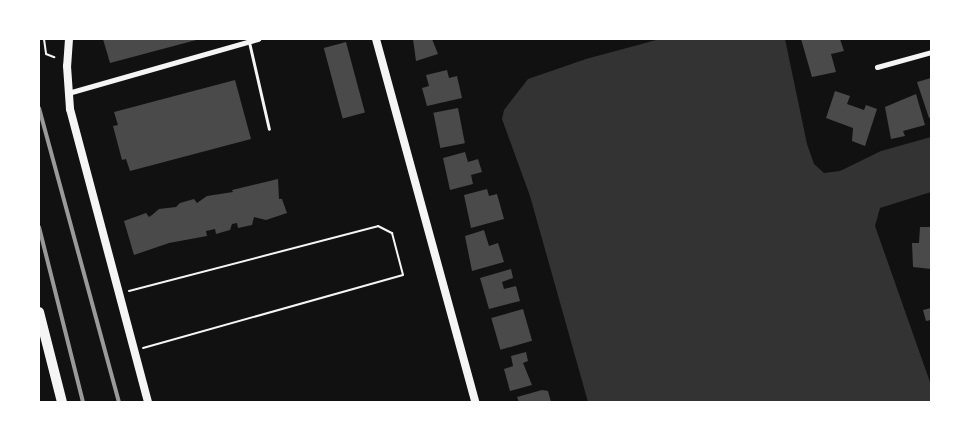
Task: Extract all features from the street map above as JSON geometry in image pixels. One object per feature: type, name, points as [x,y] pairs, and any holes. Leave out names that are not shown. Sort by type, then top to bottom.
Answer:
[{"type":"main road","points":[[39,312],[42,346],[62,402]]},
{"type":"street","points":[[69,39],[68,93],[133,351],[148,402]]},
{"type":"street","points":[[68,93],[258,39]]},
{"type":"street","points":[[376,39],[475,402]]},
{"type":"street","points":[[877,67],[931,52]]},
{"type":"lane","points":[[249,41],[269,128]]},
{"type":"path","points":[[44,39],[46,54],[54,57]]},
{"type":"path","points":[[118,293],[378,226],[392,233],[403,275],[133,351]]},
{"type":"shaded area","points":[[660,39],[785,39],[807,144],[814,164],[824,173],[840,171],[881,151],[931,137],[931,192],[880,208],[875,226],[931,385],[931,402],[588,402],[530,196],[502,119],[504,110],[528,79],[586,59]]},
{"type":"building","points":[[103,39],[200,39],[110,63]]},
{"type":"building","points":[[413,39],[432,39],[438,54],[416,61]]},
{"type":"building","points":[[801,39],[840,39],[844,51],[831,54],[836,72],[812,77]]},
{"type":"building","points":[[346,42],[365,113],[343,118],[324,48]]},
{"type":"building","points":[[447,70],[449,78],[457,76],[462,98],[427,106],[422,88],[429,86],[426,75]]},
{"type":"building","points":[[931,78],[931,117],[929,118],[917,82]]},
{"type":"building","points":[[235,80],[251,139],[130,171],[126,159],[122,160],[113,126],[118,125],[114,112]]},
{"type":"building","points":[[835,91],[850,96],[847,104],[864,110],[866,105],[877,109],[865,146],[852,141],[853,128],[826,118]]},
{"type":"building","points":[[916,94],[925,125],[903,131],[905,136],[891,139],[885,107]]},
{"type":"building","points":[[458,108],[465,143],[440,148],[433,113]]},
{"type":"building","points":[[465,152],[468,162],[478,159],[482,172],[471,175],[473,184],[450,190],[443,158]]},
{"type":"building","points":[[278,179],[279,199],[282,199],[287,213],[266,220],[254,217],[252,225],[238,228],[237,223],[232,224],[230,230],[216,234],[215,229],[206,231],[207,236],[169,243],[134,255],[124,221],[146,213],[149,217],[159,209],[176,207],[180,203],[194,199],[197,203],[207,196],[233,192],[232,190]]},
{"type":"building","points":[[487,189],[489,196],[497,194],[504,219],[471,228],[464,195]]},
{"type":"building","points":[[920,227],[931,227],[931,269],[913,267],[912,243],[919,243]]},
{"type":"building","points":[[484,230],[489,246],[498,243],[504,262],[472,271],[465,236]]},
{"type":"building","points":[[511,269],[513,278],[502,282],[504,289],[516,286],[520,301],[489,309],[480,278]]},
{"type":"building","points":[[931,308],[931,320],[926,321],[923,310]]},
{"type":"building","points":[[523,309],[532,341],[500,350],[491,318]]},
{"type":"building","points":[[526,352],[528,361],[523,363],[532,385],[510,391],[504,369],[513,366],[511,356]]},
{"type":"building","points":[[542,390],[548,391],[551,402],[519,402],[517,397]]},
{"type":"railway","points":[[39,108],[119,402]]},
{"type":"railway","points":[[39,227],[83,402]]}]
